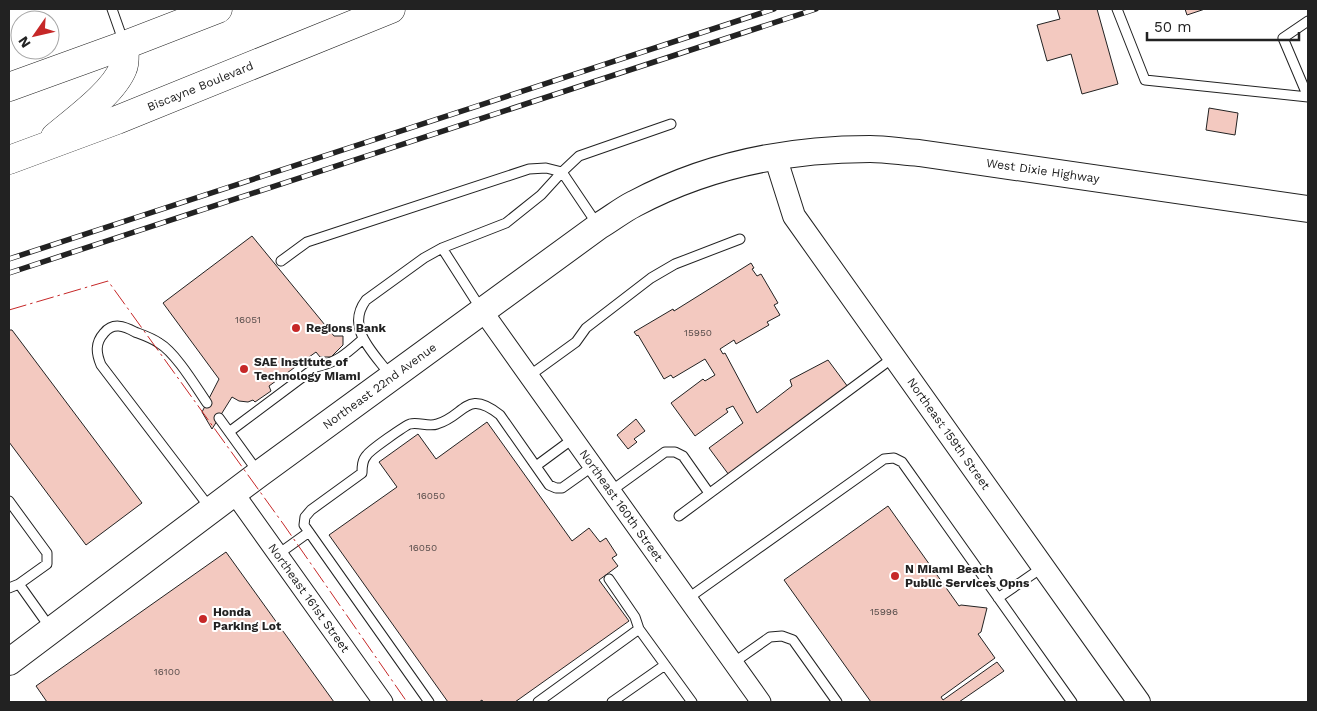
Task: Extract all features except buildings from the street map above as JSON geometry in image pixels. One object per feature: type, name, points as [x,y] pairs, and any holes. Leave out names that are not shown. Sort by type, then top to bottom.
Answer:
[{"type":"main road","points":[[9,87],[218,9]]},
{"type":"main road","name":"Biscayne Boulevard","points":[[9,160],[41,150],[391,9]]},
{"type":"main road","points":[[41,150],[96,102],[116,81],[124,67],[125,45]]},
{"type":"main road","name":"West Dixie Highway","points":[[775,156],[833,150],[872,149],[919,153],[1308,209]]},
{"type":"main road","name":"Northeast 22nd Avenue","points":[[9,662],[259,474],[599,226],[634,204],[671,187],[720,168],[775,156]]},
{"type":"street","name":"Northeast 159th Street","points":[[775,156],[794,216],[1139,702]]},
{"type":"street","name":"Northeast 160th Street","points":[[482,310],[761,702]]},
{"type":"street","name":"Northeast 161st Street","points":[[234,494],[383,702]]},
{"type":"lane","points":[[112,9],[125,45]]},
{"type":"lane","points":[[1117,9],[1145,80],[1308,97],[1283,38],[1308,21]]},
{"type":"lane","points":[[392,377],[363,339],[359,328],[358,317],[360,308],[366,300],[424,258],[442,248],[506,223],[541,195],[579,156],[671,124]]},
{"type":"lane","points":[[281,261],[307,242],[529,169],[546,168],[562,172],[599,226]]},
{"type":"lane","points":[[529,376],[576,342],[586,328],[651,278],[675,264],[740,239]]},
{"type":"lane","points":[[442,248],[482,310]]},
{"type":"lane","points":[[207,403],[174,356],[161,344],[123,326],[114,326],[100,338],[96,352],[101,364],[212,510]]},
{"type":"lane","points":[[229,432],[316,367],[342,358],[363,339]]},
{"type":"lane","points":[[678,516],[894,357]]},
{"type":"lane","points":[[429,702],[304,525],[305,517],[311,510],[362,473],[362,464],[367,455],[408,424],[420,423],[434,426],[469,404],[481,403],[500,415],[550,485],[556,488],[562,488],[593,466]]},
{"type":"lane","points":[[219,418],[259,474]]},
{"type":"lane","points":[[536,466],[574,438]]},
{"type":"lane","points":[[611,491],[665,452],[675,452],[683,456],[709,493]]},
{"type":"lane","points":[[687,599],[884,459],[894,458],[902,462],[1072,702]]},
{"type":"lane","points":[[9,501],[47,553],[48,558],[47,564],[19,584],[9,588]]},
{"type":"lane","points":[[277,554],[309,532]]},
{"type":"lane","points":[[998,598],[1042,567]]},
{"type":"lane","points":[[609,579],[635,617],[639,629],[692,702]]},
{"type":"lane","points":[[19,584],[51,630]]},
{"type":"lane","points":[[538,702],[639,629]]},
{"type":"lane","points":[[733,663],[770,637],[782,636],[793,640],[837,702]]},
{"type":"lane","points":[[612,702],[665,665]]},
{"type":"railway","points":[[9,259],[774,9]]},
{"type":"railway","points":[[9,273],[816,9]]},
{"type":"power","points":[[9,310],[108,281],[284,525],[407,702]]},
{"type":"place","name":"Regions Bank","points":[[296,328]]},
{"type":"place","name":"SAE Institute of Technology Miami","points":[[244,369]]},
{"type":"place","name":"N Miami Beach Public Services Opns","points":[[895,576]]},
{"type":"place","name":"Honda Parking Lot","points":[[203,619]]}]
